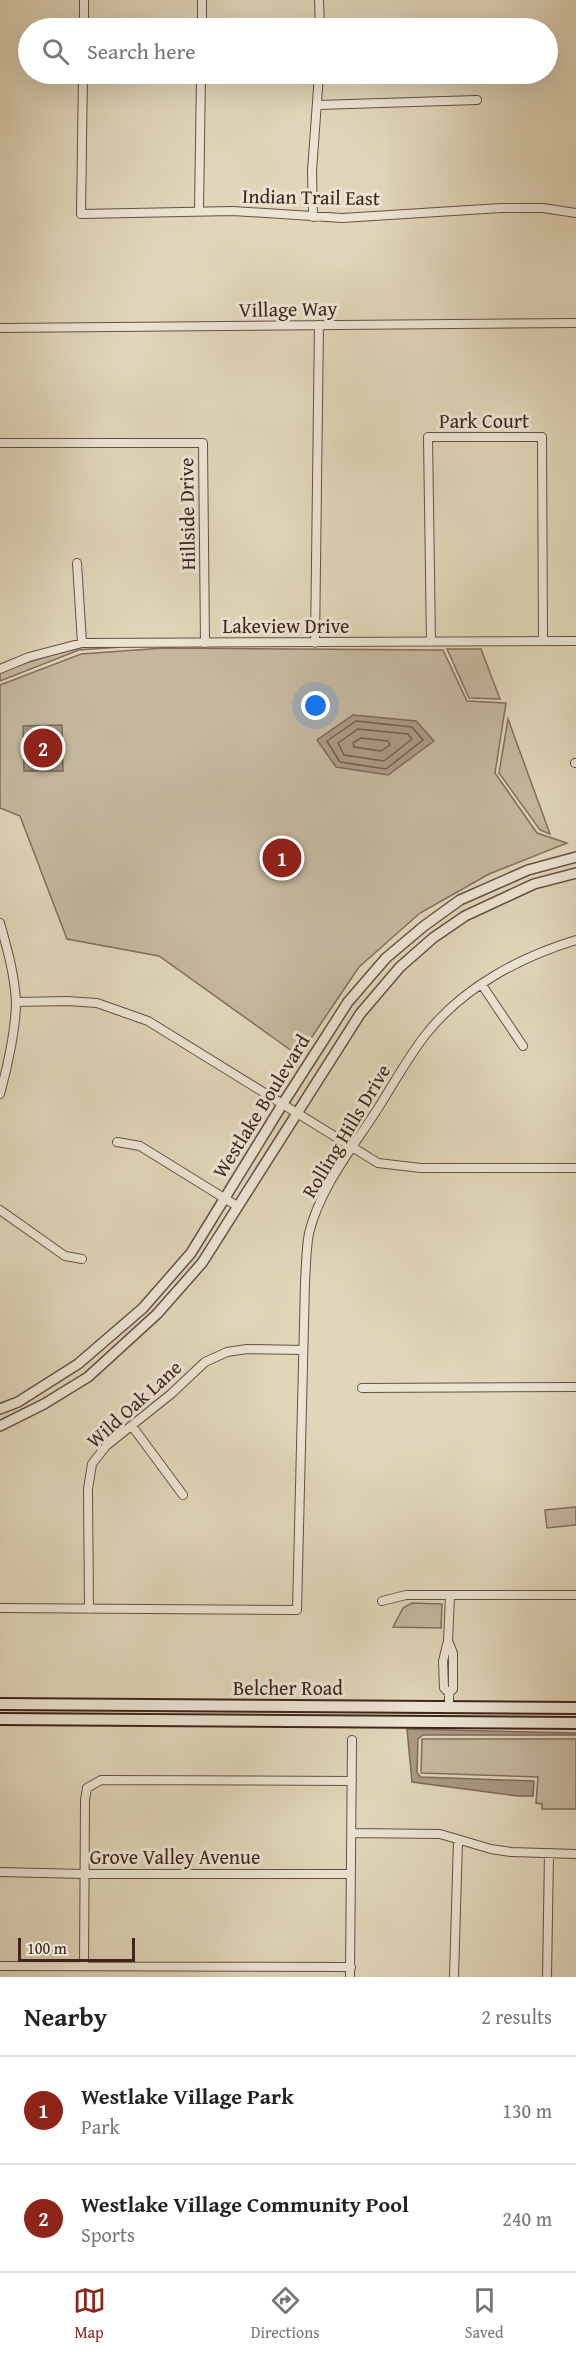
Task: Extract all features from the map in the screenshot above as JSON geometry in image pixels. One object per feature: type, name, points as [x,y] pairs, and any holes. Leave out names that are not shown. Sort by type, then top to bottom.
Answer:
[{"type":"main road","name":"Belcher Road","points":[[0,1704],[576,1708]]},
{"type":"main road","points":[[449,1707],[449,1722]]},
{"type":"main road","name":"Belcher Road","points":[[0,1719],[576,1723]]},
{"type":"street","points":[[84,0],[84,18]]},
{"type":"street","points":[[202,0],[202,18]]},
{"type":"street","points":[[319,0],[320,18]]},
{"type":"street","name":"Indian Trail East","points":[[83,84],[81,214],[267,212],[342,218],[501,208],[543,208],[576,213]]},
{"type":"street","points":[[199,211],[201,84]]},
{"type":"street","points":[[313,217],[312,171],[319,84]]},
{"type":"street","points":[[318,105],[477,100]]},
{"type":"street","name":"Village Way","points":[[0,328],[576,323]]},
{"type":"street","points":[[315,643],[319,325]]},
{"type":"street","name":"Park Court","points":[[431,642],[428,437],[542,437],[543,640]]},
{"type":"street","name":"Hillside Drive","points":[[0,443],[202,443],[204,643]]},
{"type":"street","points":[[77,563],[82,643]]},
{"type":"street","name":"Lakeview Drive","points":[[0,669],[29,657],[82,643],[576,640]]},
{"type":"street","name":"Westlake Boulevard","points":[[0,1409],[18,1402],[78,1364],[142,1308],[191,1253],[348,1002],[386,958],[460,900],[528,870],[576,857]]},
{"type":"street","name":"Westlake Boulevard","points":[[0,1426],[44,1404],[88,1377],[157,1314],[202,1263],[360,1014],[400,967],[433,938],[465,916],[534,884],[576,873]]},
{"type":"street","points":[[0,923],[16,1002],[0,1094]]},
{"type":"street","name":"Rolling Hills Drive","points":[[89,1609],[297,1610],[305,1283],[309,1235],[321,1200],[427,1033],[448,1012],[482,985],[528,957],[576,940]]},
{"type":"street","points":[[482,985],[523,1046]]},
{"type":"street","points":[[16,1002],[97,1003],[148,1021],[378,1163],[422,1168],[576,1168]]},
{"type":"street","points":[[117,1142],[140,1146],[237,1206]]},
{"type":"street","points":[[0,1210],[66,1256],[82,1259]]},
{"type":"street","name":"Wild Oak Lane","points":[[89,1609],[88,1489],[92,1464],[106,1446],[205,1362],[226,1352],[248,1349],[303,1350]]},
{"type":"street","points":[[362,1388],[576,1387]]},
{"type":"street","points":[[132,1426],[183,1495]]},
{"type":"street","points":[[382,1601],[406,1595],[576,1595]]},
{"type":"street","points":[[449,1707],[448,1693],[444,1688],[444,1661],[448,1641],[450,1596]]},
{"type":"street","points":[[0,1608],[89,1609]]},
{"type":"street","points":[[448,1641],[452,1647],[453,1661],[453,1689],[448,1693]]},
{"type":"street","points":[[444,1661],[453,1661]]},
{"type":"street","points":[[350,1977],[352,1740]]},
{"type":"street","points":[[84,1966],[87,1788],[101,1780],[352,1781]]},
{"type":"street","points":[[352,1833],[440,1834],[512,1852],[576,1854]]},
{"type":"street","points":[[454,1977],[458,1840]]},
{"type":"street","points":[[547,1977],[549,1853]]},
{"type":"street","name":"Grove Valley Avenue","points":[[0,1872],[350,1874]]},
{"type":"street","points":[[0,1966],[351,1967]]},
{"type":"shaded area","points":[[83,647],[122,647],[79,650],[0,681],[0,673],[41,658]]},
{"type":"shaded area","points":[[164,648],[443,650],[467,701],[506,703],[495,773],[537,833],[567,843],[489,874],[420,913],[359,967],[299,1056],[159,956],[67,939],[20,816],[0,808],[0,685],[81,654]]},
{"type":"shaded area","points":[[447,649],[481,649],[500,699],[469,698]]},
{"type":"shaded area","points":[[508,719],[550,834],[540,830],[499,773]]},
{"type":"shaded area","points":[[576,1507],[576,1525],[547,1528],[545,1510]]},
{"type":"shaded area","points":[[412,1603],[442,1604],[441,1628],[393,1627],[403,1608]]},
{"type":"shaded area","points":[[422,1739],[576,1739],[576,1809],[542,1809],[542,1804],[536,1803],[538,1777],[421,1773]]},
{"type":"water","points":[[353,715],[416,721],[434,741],[388,775],[336,767],[317,740]]},
{"type":"water","points":[[62,725],[63,771],[24,771],[23,726]]},
{"type":"water","points":[[407,1729],[576,1733],[576,1735],[423,1735],[418,1739],[417,1773],[421,1777],[534,1781],[533,1796],[517,1796],[412,1782]]},
{"type":"place","name":"Westlake Village Community Pool","points":[[43,748]]},
{"type":"place","name":"Westlake Village Park","points":[[282,858]]}]
